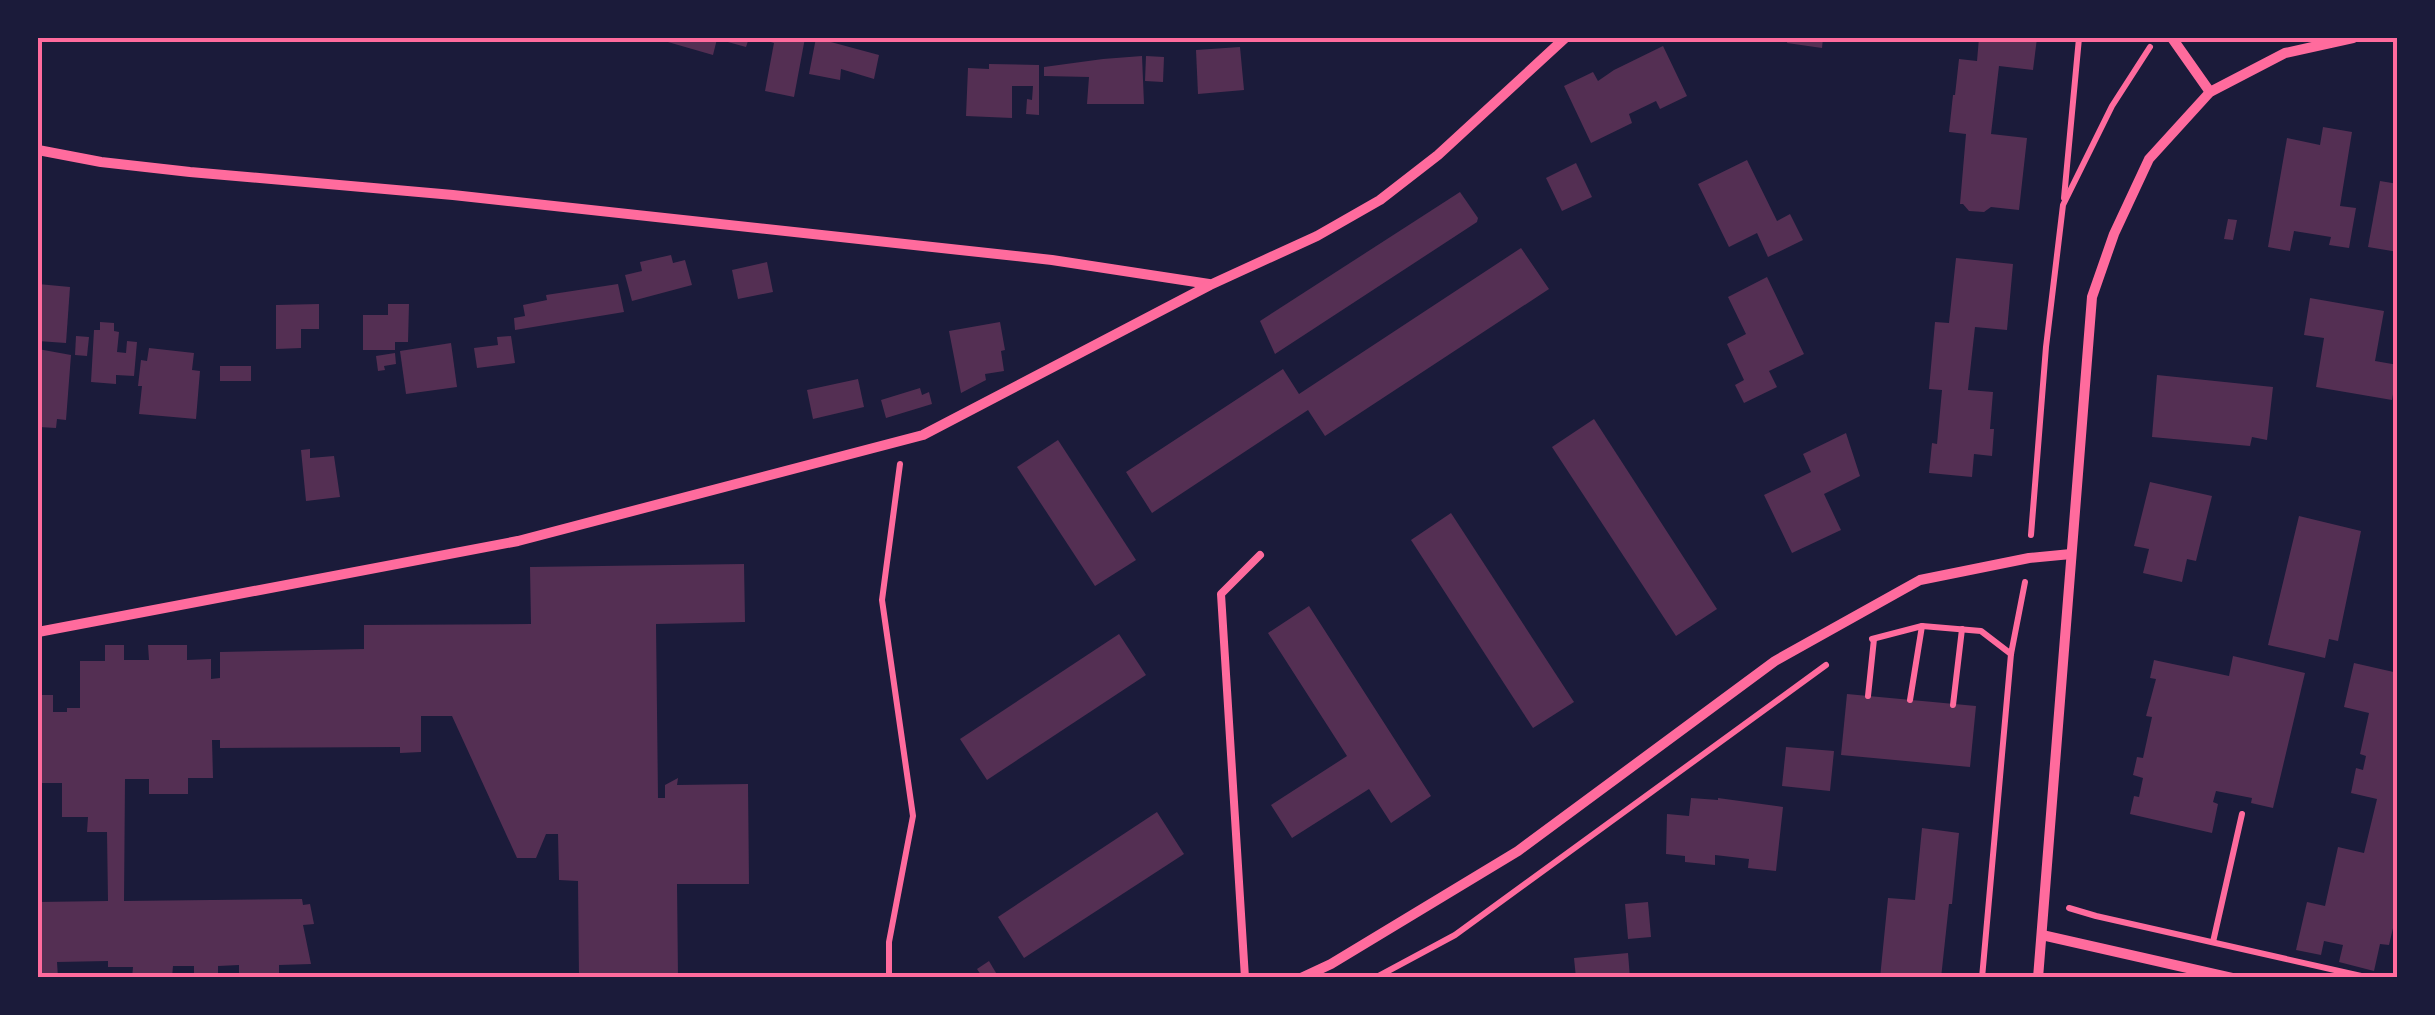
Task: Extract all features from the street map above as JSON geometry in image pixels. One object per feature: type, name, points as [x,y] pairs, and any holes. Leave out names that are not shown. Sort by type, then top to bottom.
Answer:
[{"type":"street","points":[[38,632],[518,541],[923,435],[1380,200],[1438,155],[1564,38]]},
{"type":"street","points":[[2172,38],[2210,92]]},
{"type":"street","points":[[2038,978],[2092,297],[2114,234],[2150,159],[2210,92],[2285,54],[2353,38]]},
{"type":"street","points":[[38,150],[190,172],[1032,258],[1210,285]]},
{"type":"street","points":[[1301,978],[1331,964],[1518,851],[1775,661],[1920,580],[2029,558],[2071,554]]},
{"type":"street","points":[[2042,934],[2232,978]]},
{"type":"lane","points":[[1245,978],[1221,594],[1260,555]]},
{"type":"path","points":[[1982,978],[2011,654],[2029,558],[2046,346],[2079,38]]},
{"type":"path","points":[[2064,204],[2112,106],[2156,38]]},
{"type":"path","points":[[889,978],[889,942],[913,816],[882,600],[904,440]]},
{"type":"path","points":[[1860,646],[1874,638],[1922,626],[1981,631],[2011,654]]},
{"type":"path","points":[[1910,700],[1922,626]]},
{"type":"path","points":[[1953,704],[1962,629]]},
{"type":"path","points":[[1868,696],[1874,638]]},
{"type":"path","points":[[1374,978],[1455,935],[1832,661]]},
{"type":"path","points":[[2213,942],[2242,814]]},
{"type":"path","points":[[2045,900],[2096,916],[2370,978]]},
{"type":"building","points":[[654,38],[749,38],[746,47],[717,39],[713,55]]},
{"type":"building","points":[[757,38],[805,38],[794,97],[765,91],[774,43]]},
{"type":"building","points":[[816,38],[879,55],[874,79],[841,69],[840,80],[809,74]]},
{"type":"building","points":[[1788,38],[1823,38],[1822,48],[1787,43]]},
{"type":"building","points":[[1979,38],[2037,38],[2033,70],[1999,66],[1991,134],[2027,138],[2019,210],[1991,207],[1984,212],[1969,211],[1960,204],[1966,134],[1949,132],[1953,95],[1959,59],[1977,61]]},
{"type":"building","points":[[1663,46],[1687,96],[1660,109],[1656,101],[1629,114],[1632,123],[1591,143],[1564,86],[1593,72],[1598,81]]},
{"type":"building","points":[[1240,47],[1244,90],[1198,94],[1196,50]]},
{"type":"building","points":[[1142,56],[1144,104],[1087,104],[1089,77],[1044,76],[1044,67]]},
{"type":"building","points":[[1146,56],[1164,57],[1163,82],[1145,81]]},
{"type":"building","points":[[989,64],[1039,65],[1039,115],[1026,114],[1033,86],[1012,86],[1012,118],[966,116],[968,68],[989,69]]},
{"type":"building","points":[[2323,127],[2352,132],[2340,206],[2356,208],[2349,248],[2329,245],[2331,237],[2294,231],[2290,251],[2268,247],[2287,138],[2320,145]]},
{"type":"building","points":[[1747,160],[1777,221],[1790,214],[1803,240],[1768,257],[1757,233],[1729,247],[1698,184]]},
{"type":"building","points":[[1576,163],[1592,197],[1562,211],[1546,178]]},
{"type":"building","points":[[2380,181],[2398,184],[2398,252],[2368,247]]},
{"type":"building","points":[[1460,192],[1477,222],[1275,354],[1260,321]]},
{"type":"building","points":[[2228,219],[2237,220],[2233,240],[2224,239]]},
{"type":"building","points":[[1521,248],[1549,289],[1325,436],[1308,410],[1152,513],[1126,472],[1283,369],[1299,394]]},
{"type":"building","points":[[671,255],[673,263],[685,260],[692,285],[632,301],[625,275],[642,271],[640,262]]},
{"type":"building","points":[[1956,258],[2013,264],[2007,330],[1975,327],[1968,390],[1993,392],[1990,429],[1994,429],[1992,456],[1974,454],[1972,477],[1929,473],[1932,443],[1937,444],[1942,390],[1929,389],[1935,322],[1949,323]]},
{"type":"building","points":[[767,262],[773,292],[738,299],[732,270]]},
{"type":"building","points":[[1767,277],[1804,354],[1769,371],[1777,387],[1744,403],[1735,385],[1744,380],[1727,344],[1746,334],[1728,297]]},
{"type":"building","points":[[38,284],[70,287],[66,343],[38,341]]},
{"type":"building","points":[[618,284],[624,312],[515,330],[514,318],[525,316],[523,305],[547,300],[546,295]]},
{"type":"building","points":[[2310,298],[2384,311],[2375,361],[2398,365],[2392,400],[2316,387],[2324,338],[2304,335]]},
{"type":"building","points":[[319,304],[319,329],[301,329],[301,348],[276,349],[276,305]]},
{"type":"building","points":[[388,304],[409,304],[408,342],[395,342],[395,350],[363,350],[363,315],[388,315]]},
{"type":"building","points":[[100,322],[114,323],[114,331],[119,332],[117,352],[126,353],[127,341],[137,342],[134,376],[116,375],[116,384],[91,382],[94,330],[100,330]]},
{"type":"building","points":[[1000,322],[1004,371],[985,374],[986,380],[961,393],[949,331]]},
{"type":"building","points":[[76,336],[89,337],[87,356],[75,355]]},
{"type":"building","points":[[511,336],[515,363],[477,368],[474,348],[498,345],[497,337]]},
{"type":"building","points":[[451,343],[457,387],[406,394],[400,351]]},
{"type":"building","points":[[149,348],[194,353],[192,370],[200,371],[196,419],[139,414],[141,360],[147,361]]},
{"type":"building","points":[[38,349],[71,355],[66,420],[57,419],[56,428],[39,427]]},
{"type":"building","points":[[395,353],[396,364],[378,371],[376,356]]},
{"type":"building","points":[[220,366],[251,366],[251,381],[220,381]]},
{"type":"building","points":[[2157,375],[2273,387],[2267,440],[2252,437],[2250,446],[2152,437]]},
{"type":"building","points":[[858,379],[864,407],[813,419],[807,390]]},
{"type":"building","points":[[920,388],[922,395],[929,392],[932,404],[886,418],[881,400]]},
{"type":"building","points":[[1594,419],[1717,609],[1676,636],[1552,447]]},
{"type":"building","points":[[1846,433],[1860,476],[1824,494],[1841,530],[1792,553],[1764,495],[1811,472],[1803,454]]},
{"type":"building","points":[[1058,440],[1136,560],[1095,586],[1017,467]]},
{"type":"building","points":[[310,449],[310,458],[334,456],[340,497],[306,501],[301,450]]},
{"type":"building","points":[[2150,482],[2212,496],[2196,561],[2187,559],[2182,582],[2143,573],[2149,549],[2134,546]]},
{"type":"building","points":[[1451,513],[1574,702],[1533,728],[1411,540]]},
{"type":"building","points":[[2299,516],[2361,531],[2338,641],[2329,639],[2325,658],[2268,645]]},
{"type":"building","points":[[744,564],[745,622],[656,624],[658,798],[665,798],[665,785],[678,778],[677,785],[748,784],[749,884],[677,884],[678,978],[579,978],[578,881],[559,880],[558,834],[546,834],[536,858],[517,858],[452,716],[421,716],[421,752],[400,753],[400,747],[220,748],[220,740],[212,740],[213,778],[188,778],[188,794],[149,794],[149,779],[125,779],[124,901],[302,899],[303,905],[310,904],[314,924],[303,925],[311,964],[279,965],[279,978],[239,978],[239,965],[218,966],[218,978],[194,978],[194,966],[173,966],[172,978],[132,978],[133,967],[108,967],[108,961],[57,962],[58,978],[38,978],[38,902],[108,901],[107,832],[87,832],[88,817],[62,817],[62,783],[38,783],[38,695],[53,695],[53,712],[80,708],[80,661],[105,661],[105,645],[124,645],[124,660],[149,660],[148,645],[187,645],[187,660],[211,659],[211,679],[220,678],[220,652],[364,649],[364,625],[531,624],[530,567]]},
{"type":"building","points":[[1309,606],[1431,796],[1391,823],[1369,789],[1292,838],[1271,805],[1347,756],[1268,633]]},
{"type":"building","points":[[1119,634],[1146,675],[987,780],[960,739]]},
{"type":"building","points":[[2233,656],[2305,673],[2273,808],[2251,803],[2252,798],[2216,791],[2213,802],[2218,804],[2212,833],[2130,814],[2143,778],[2133,775],[2137,757],[2143,758],[2152,717],[2146,716],[2156,679],[2150,678],[2154,660],[2229,676]]},
{"type":"building","points":[[2354,663],[2398,673],[2398,907],[2389,945],[2380,944],[2374,971],[2339,962],[2343,945],[2324,941],[2321,955],[2296,950],[2307,902],[2325,906],[2338,847],[2364,853],[2377,799],[2351,793],[2356,768],[2363,770],[2366,756],[2360,754],[2369,713],[2344,707]]},
{"type":"building","points":[[1847,694],[1976,706],[1970,767],[1841,755]]},
{"type":"building","points":[[1786,747],[1834,751],[1830,791],[1782,786]]},
{"type":"building","points":[[1691,798],[1783,807],[1776,871],[1748,868],[1749,859],[1715,855],[1715,865],[1685,862],[1685,856],[1666,854],[1667,814],[1689,816]]},
{"type":"building","points":[[1157,812],[1184,854],[1024,958],[998,917]]},
{"type":"building","points":[[1922,828],[1959,833],[1941,978],[1880,978],[1888,898],[1915,900]]},
{"type":"building","points":[[1648,902],[1651,937],[1628,939],[1625,904]]},
{"type":"building","points":[[1628,953],[1630,978],[1576,978],[1574,958]]},
{"type":"building","points":[[989,961],[999,978],[983,978],[977,969]]}]
